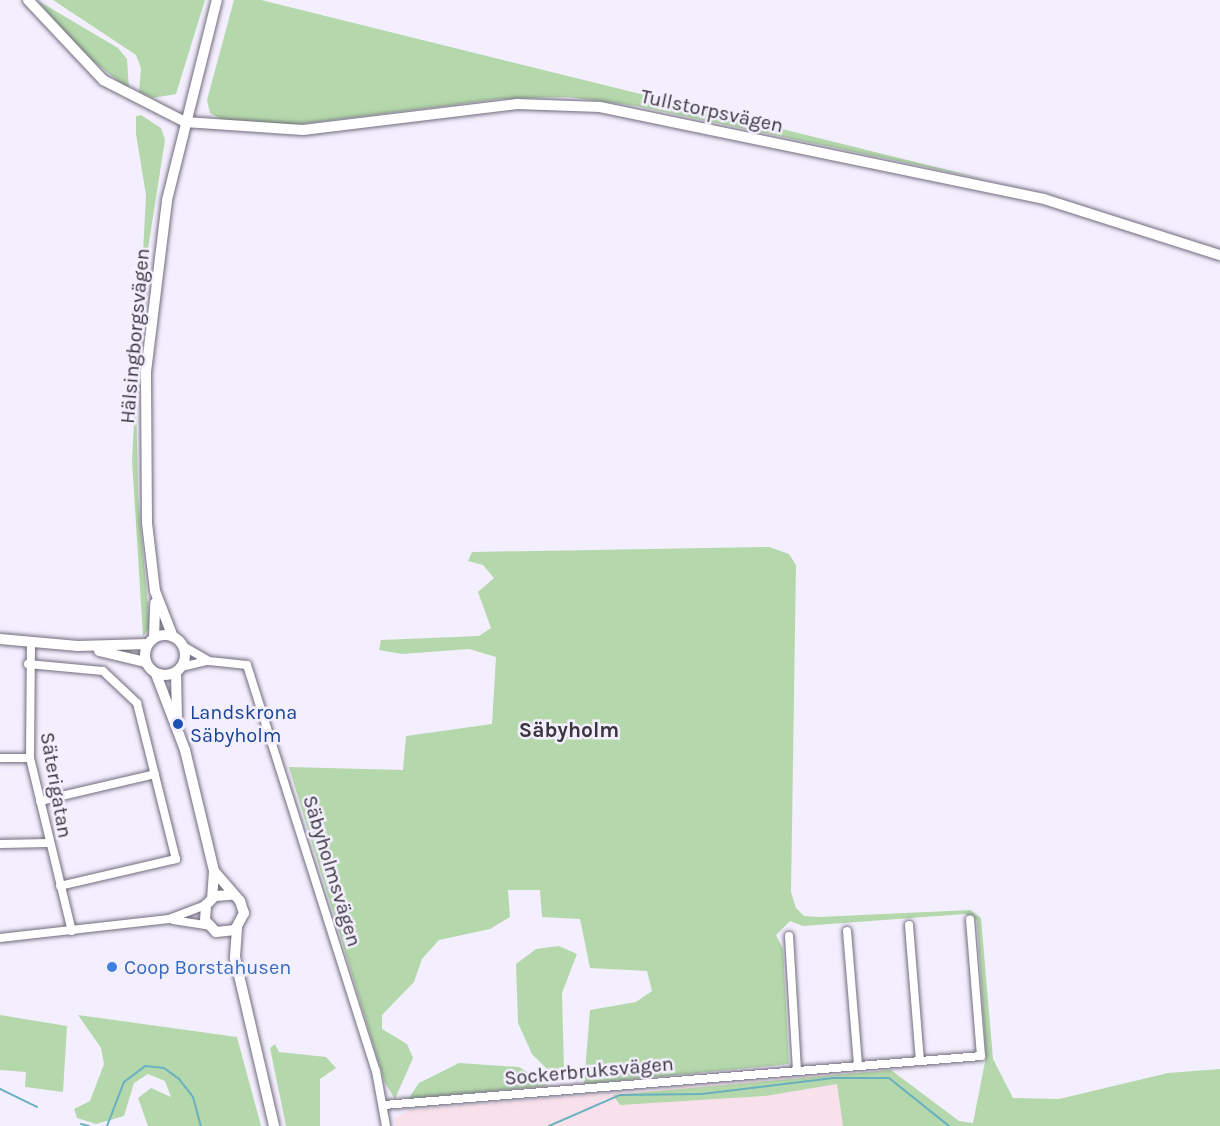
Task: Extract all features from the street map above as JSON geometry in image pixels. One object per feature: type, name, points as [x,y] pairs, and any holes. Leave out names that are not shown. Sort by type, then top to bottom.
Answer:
[{"type":"main road","points":[[28,0],[103,80],[185,122]]},
{"type":"main road","name":"Hälsingborgsvägen","points":[[151,641],[155,591],[146,512],[146,372],[157,262],[185,122],[218,0]]},
{"type":"main road","name":"Tullstorpsvägen","points":[[185,122],[303,130],[517,104],[600,106],[1064,204],[1220,255]]},
{"type":"main road","name":"Hälsingborgsvägen","points":[[155,591],[173,637]]},
{"type":"main road","points":[[78,646],[151,641],[173,637],[183,646],[179,670],[177,720]]},
{"type":"main road","points":[[0,639],[78,646],[146,662],[156,674],[177,720],[214,871],[244,910],[237,928],[235,958],[274,1126]]},
{"type":"main road","points":[[146,662],[151,641]]},
{"type":"main road","points":[[156,674],[179,670]]},
{"type":"main road","points":[[214,871],[209,901],[209,926],[219,933],[235,958]]},
{"type":"main road","points":[[209,901],[231,895]]},
{"type":"main road","points":[[219,933],[237,928]]},
{"type":"street","name":"Säterigatan","points":[[31,642],[28,664],[30,758],[72,931]]},
{"type":"street","name":"Säbyholmsvägen","points":[[183,646],[209,661]]},
{"type":"street","name":"Säbyholmsvägen","points":[[179,670],[209,661],[247,665],[384,1105],[386,1126]]},
{"type":"street","points":[[28,664],[103,671],[140,709],[176,859],[60,886]]},
{"type":"street","points":[[0,758],[30,758]]},
{"type":"street","points":[[40,801],[155,774]]},
{"type":"street","points":[[0,844],[49,843]]},
{"type":"street","points":[[169,919],[209,901]]},
{"type":"street","points":[[0,938],[169,919],[209,926]]},
{"type":"street","name":"Sockerbruksvägen","points":[[384,1105],[981,1056],[970,919]]},
{"type":"street","points":[[909,925],[920,1061]]},
{"type":"street","points":[[847,931],[858,1066]]},
{"type":"street","points":[[789,936],[797,1071]]},
{"type":"shaded area","points":[[855,1073],[862,1126],[395,1126],[395,1118],[410,1110]]},
{"type":"green space","points":[[37,0],[118,48],[127,59],[129,89],[81,52]]},
{"type":"green space","points":[[53,0],[205,0],[176,94],[153,98],[139,92],[141,68],[136,55]]},
{"type":"green space","points":[[234,0],[261,0],[988,180],[636,106],[568,97],[500,99],[285,126],[226,122],[210,113],[207,100]]},
{"type":"green space","points":[[141,115],[161,128],[165,140],[147,255],[136,394],[138,497],[150,628],[143,636],[132,460],[146,195],[136,134],[136,116]]},
{"type":"green space","points":[[769,547],[789,554],[796,565],[791,892],[796,908],[804,916],[819,917],[970,910],[981,918],[993,1059],[1013,1098],[1059,1099],[1168,1073],[1220,1069],[1220,1126],[843,1126],[837,1084],[765,1096],[620,1105],[613,1095],[891,1070],[959,1121],[973,1123],[986,1057],[977,920],[965,914],[803,926],[790,921],[776,935],[783,949],[789,1064],[584,1084],[590,1010],[636,1002],[652,991],[647,971],[590,968],[580,919],[542,917],[540,890],[508,890],[510,917],[490,929],[439,940],[422,959],[414,982],[382,1015],[382,1029],[407,1044],[413,1058],[395,1099],[385,1083],[289,767],[403,770],[406,736],[492,724],[496,657],[469,649],[402,654],[379,650],[381,640],[479,636],[491,628],[478,592],[494,578],[483,565],[468,561],[472,552]]},
{"type":"green space","points":[[559,946],[577,954],[562,993],[564,1070],[548,1070],[532,1054],[518,1023],[516,964],[536,949]]},
{"type":"green space","points":[[0,1015],[67,1026],[63,1092],[25,1087],[26,1072],[0,1070]]},
{"type":"green space","points":[[78,1015],[237,1037],[261,1126],[148,1126],[138,1098],[151,1088],[171,1097],[165,1081],[148,1074],[134,1083],[124,1116],[96,1124],[77,1118],[74,1109],[90,1101],[104,1064],[101,1048]]},
{"type":"green space","points":[[275,1044],[279,1052],[326,1057],[336,1068],[320,1079],[320,1126],[286,1126],[270,1048]]},
{"type":"green space","points":[[459,1063],[519,1067],[548,1086],[408,1099],[419,1083]]},
{"type":"waterway","points":[[107,1126],[124,1082],[145,1066],[164,1068],[179,1079],[193,1097],[201,1126]]},
{"type":"waterway","points":[[549,1126],[620,1095],[702,1094],[833,1078],[889,1078],[949,1126]]},
{"type":"waterway","points":[[0,1089],[37,1107]]},
{"type":"waterway","points":[[81,1124],[89,1126]]},
{"type":"place","name":"Landskrona Säbyholm","points":[[178,724]]},
{"type":"place","name":"Coop Borstahusen","points":[[112,967]]},
{"type":"district","name":"Säbyholm","points":[[569,730]]}]
